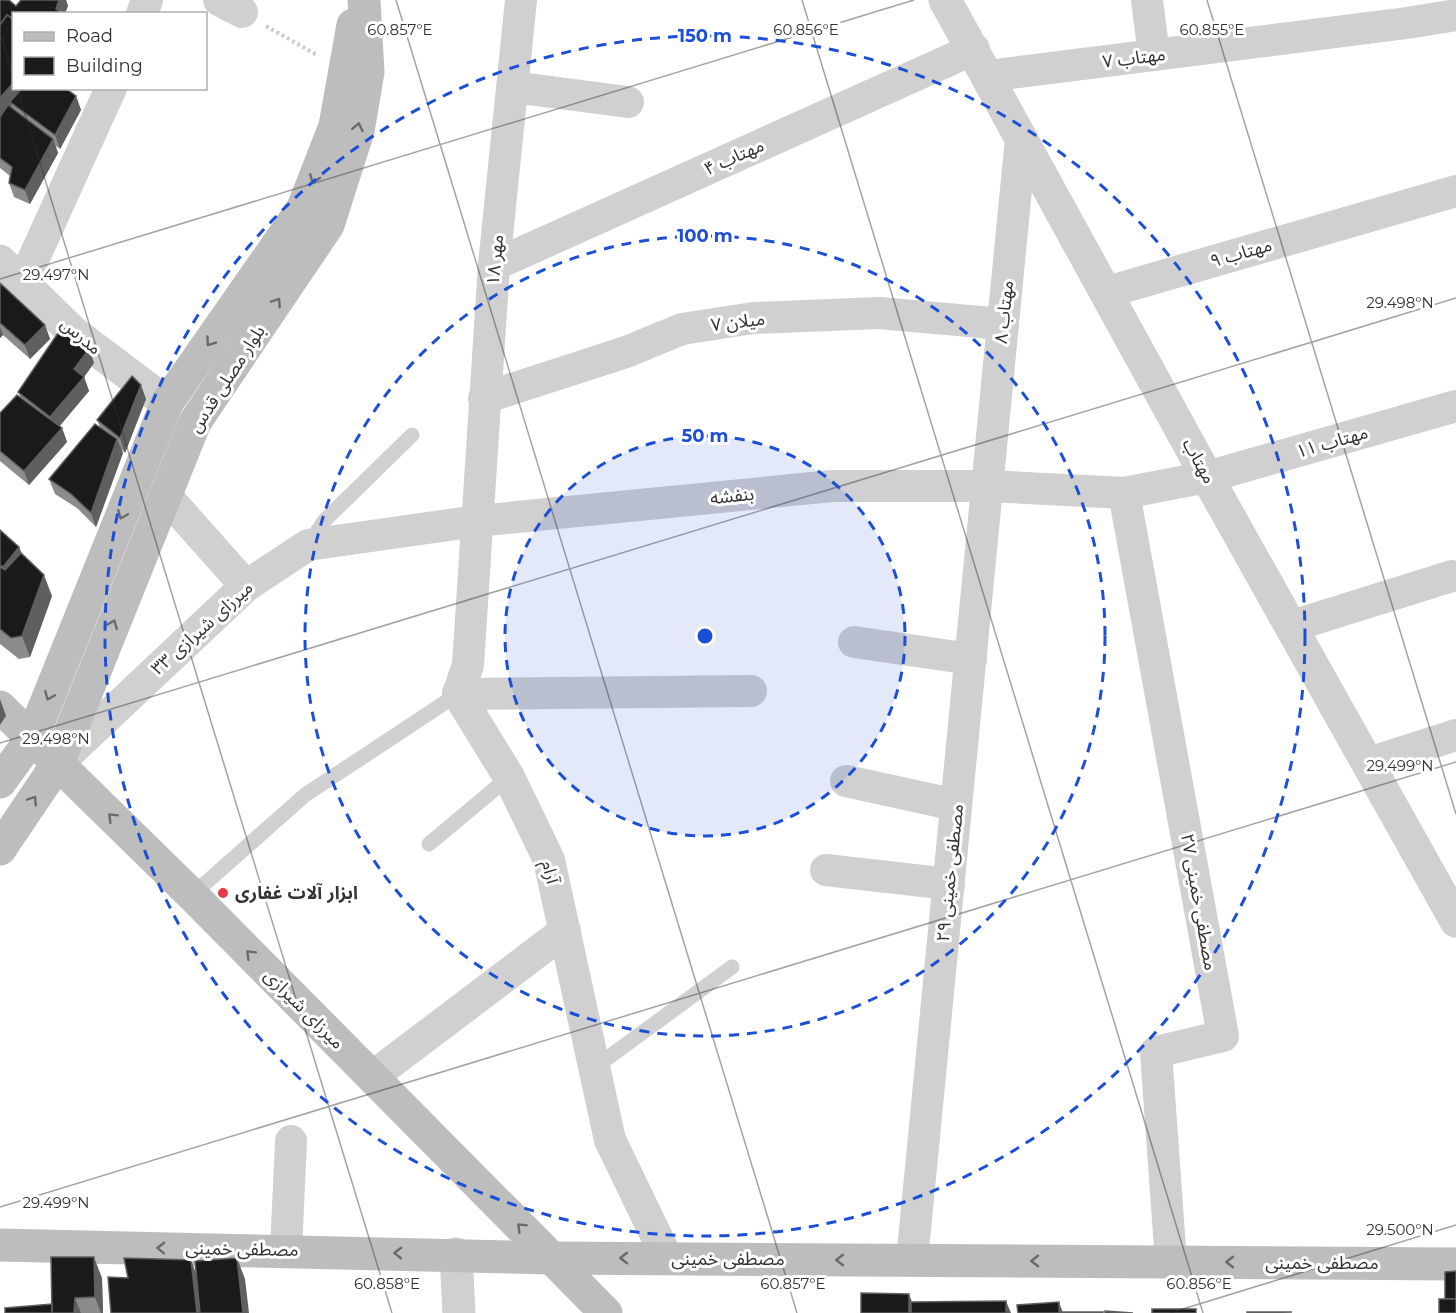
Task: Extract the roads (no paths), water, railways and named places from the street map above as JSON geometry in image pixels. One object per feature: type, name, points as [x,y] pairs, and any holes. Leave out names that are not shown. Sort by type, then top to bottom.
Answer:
[{"type":"main road","name":"بلوار مصلی قدس","points":[[0,782],[32,738],[167,404],[303,208],[335,126],[357,0]]},
{"type":"main road","name":"بلوار مصلی قدس","points":[[0,849],[58,763],[195,422],[328,225],[358,131],[368,72],[364,0]]},
{"type":"main road","name":"میرزای شیرازی","points":[[0,707],[192,895],[606,1313]]},
{"type":"main road","name":"مصطفی خمینی","points":[[0,1245],[552,1258],[1456,1264]]},
{"type":"street","name":"مهر ۱۸","points":[[458,694],[468,665],[494,266],[521,0]]},
{"type":"street","name":"مهتاب","points":[[945,0],[1207,477],[1456,921]]},
{"type":"street","points":[[1147,0],[1154,56]]},
{"type":"street","name":"مهتاب ۷","points":[[980,63],[1154,56],[1281,39],[1405,12],[1456,15]]},
{"type":"street","name":"مهتاب ۴","points":[[494,266],[980,63]]},
{"type":"street","points":[[513,87],[628,102]]},
{"type":"street","points":[[12,271],[110,90]]},
{"type":"street","name":"مهتاب ۸","points":[[988,486],[1022,138]]},
{"type":"street","name":"مهتاب ۹","points":[[1107,292],[1456,191]]},
{"type":"street","name":"مدرس","points":[[12,271],[75,333],[167,404]]},
{"type":"street","name":"میلان ۷","points":[[484,398],[626,352],[682,330],[753,318],[879,313],[1003,324]]},
{"type":"street","points":[[52,357],[75,333]]},
{"type":"street","name":"مهتاب ۱۱","points":[[1124,493],[1207,477],[1456,406]]},
{"type":"street","name":"بنفشه","points":[[477,521],[832,486],[988,486],[1124,493]]},
{"type":"street","name":"مصطفی خمینی ۲۹","points":[[912,1260],[988,486]]},
{"type":"street","name":"مصطفی خمینی ۲۷","points":[[1124,493],[1224,1036],[1156,1052],[1171,1262]]},
{"type":"street","points":[[165,495],[246,586]]},
{"type":"street","name":"میرزای شیرازی ۳۳","points":[[58,763],[246,586],[308,545],[477,521]]},
{"type":"street","points":[[1292,626],[1452,576]]},
{"type":"street","points":[[854,642],[971,659]]},
{"type":"street","points":[[458,694],[751,691]]},
{"type":"street","name":"آرام","points":[[458,694],[509,777],[549,860],[610,1140],[667,1258]]},
{"type":"street","points":[[1369,763],[1456,735]]},
{"type":"street","points":[[846,781],[956,805]]},
{"type":"street","points":[[826,870],[949,884]]},
{"type":"street","points":[[372,1077],[564,931]]},
{"type":"street","points":[[286,1250],[291,1141]]},
{"type":"street","points":[[456,1254],[459,1313]]},
{"type":"lane","points":[[308,545],[325,520],[412,435]]},
{"type":"lane","points":[[192,895],[305,795],[458,694]]},
{"type":"lane","points":[[429,844],[509,777]]},
{"type":"lane","points":[[594,1068],[732,967]]},
{"type":"place","name":"ابزار آلات غفاری","points":[[223,893]]}]
